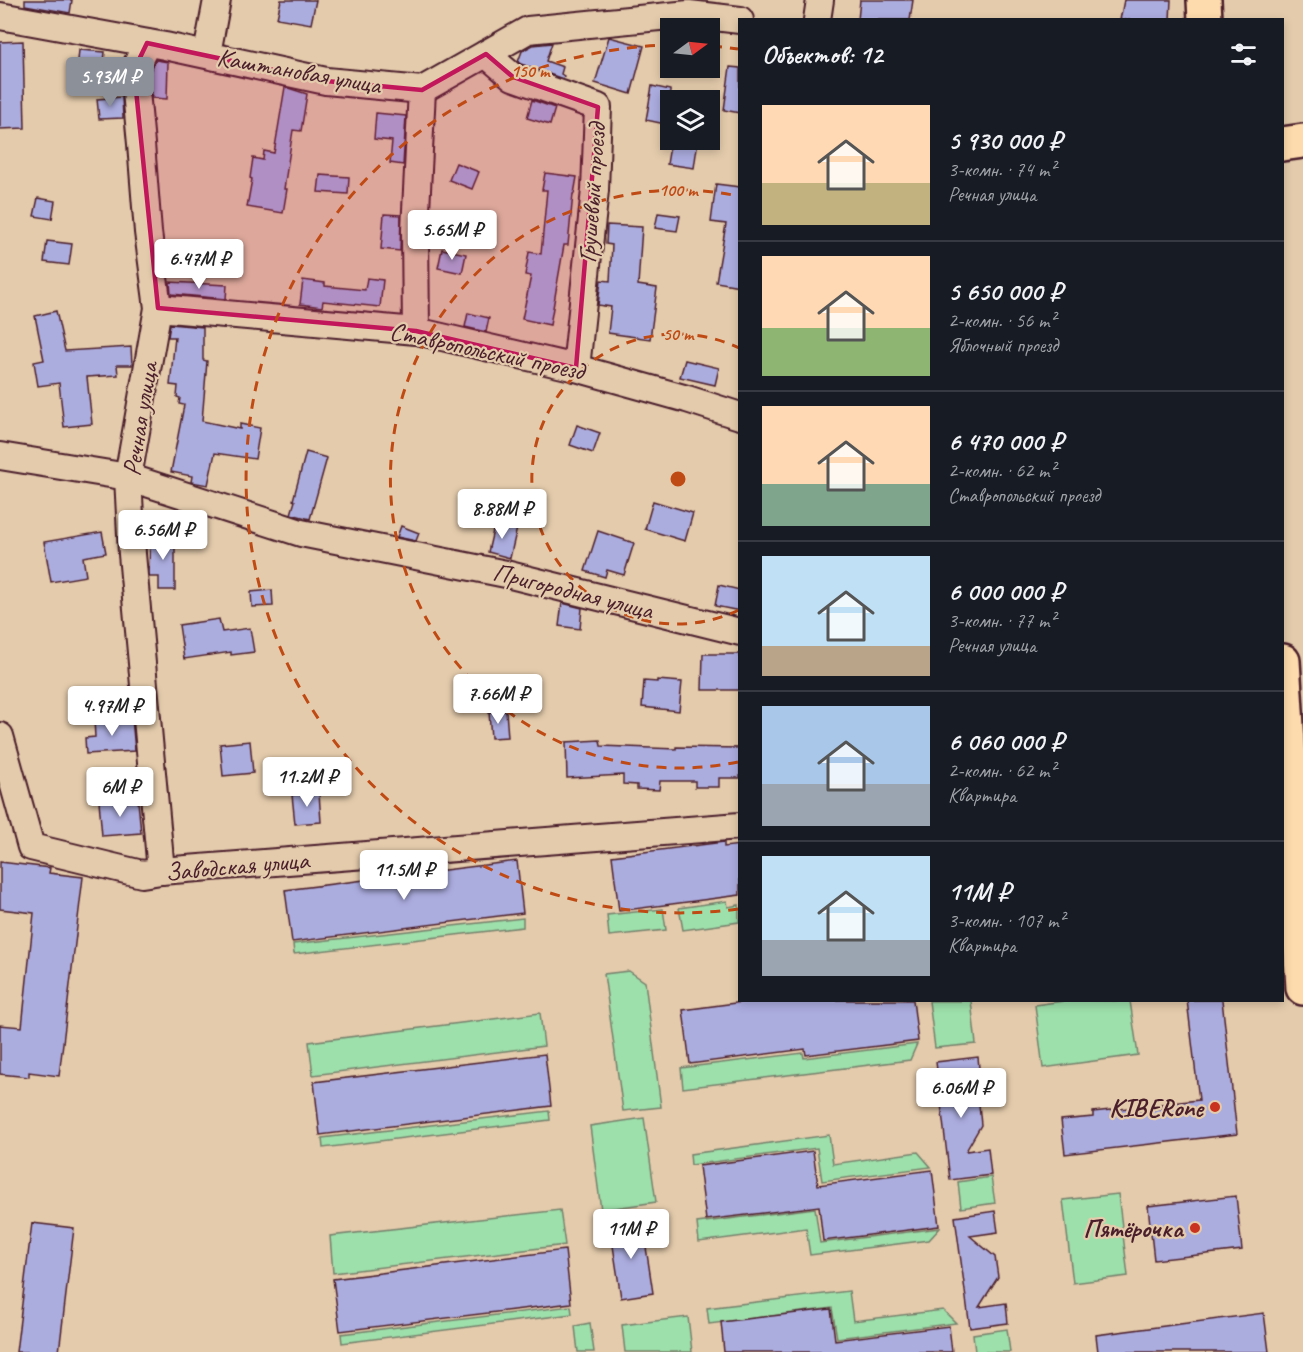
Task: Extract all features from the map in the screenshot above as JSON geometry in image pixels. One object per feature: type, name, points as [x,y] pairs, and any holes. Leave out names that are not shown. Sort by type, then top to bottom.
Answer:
[{"type":"main road","points":[[1204,0],[1204,18]]},
{"type":"main road","points":[[1284,144],[1303,141]]},
{"type":"main road","points":[[1284,666],[1303,780]]},
{"type":"main road","points":[[1284,676],[1303,988]]},
{"type":"street","points":[[207,54],[217,0]]},
{"type":"street","points":[[817,18],[820,0]]},
{"type":"street","points":[[416,331],[416,230],[422,90],[528,30],[689,14],[738,20]]},
{"type":"street","name":"Каштановая улица","points":[[0,16],[207,54],[326,81],[422,90]]},
{"type":"street","name":"Речная улица","points":[[147,43],[134,70],[148,232],[158,308],[128,477],[132,554],[161,871]]},
{"type":"street","name":"Грушевый проезд","points":[[486,54],[513,77],[598,107],[595,190],[576,368]]},
{"type":"street","name":"Ставропольский проезд","points":[[158,308],[416,331],[576,368],[738,415]]},
{"type":"street","name":"Пригородная улица","points":[[0,456],[128,477],[302,533],[506,574],[738,632]]},
{"type":"street","name":"Заводская улица","points":[[0,736],[31,847],[142,874],[738,826]]},
{"type":"highlighted area","points":[[147,43],[326,81],[422,90],[486,54],[513,77],[598,107],[576,368],[416,331],[158,308],[134,70]]},
{"type":"green space","points":[[727,901],[728,907],[738,905],[738,922],[683,930],[679,908]]},
{"type":"green space","points":[[663,909],[666,930],[609,936],[607,915]]},
{"type":"green space","points":[[523,918],[523,927],[294,954],[293,944]]},
{"type":"green space","points":[[629,971],[645,982],[661,1107],[623,1111],[604,974]]},
{"type":"green space","points":[[929,1002],[971,1002],[976,1044],[935,1048]]},
{"type":"green space","points":[[1057,1002],[1130,1002],[1138,1055],[1043,1068],[1035,1005]]},
{"type":"green space","points":[[540,1013],[544,1046],[313,1075],[309,1042]]},
{"type":"green space","points":[[917,1044],[910,1060],[683,1088],[681,1068],[803,1053],[804,1058]]},
{"type":"green space","points":[[549,1111],[550,1120],[323,1148],[322,1138]]},
{"type":"green space","points":[[644,1118],[656,1202],[601,1210],[590,1126]]},
{"type":"green space","points":[[829,1135],[833,1164],[918,1152],[931,1167],[822,1181],[817,1148],[691,1165],[690,1154]]},
{"type":"green space","points":[[991,1177],[995,1203],[961,1208],[958,1182]]},
{"type":"green space","points":[[1118,1194],[1128,1276],[1073,1283],[1063,1200]]},
{"type":"green space","points":[[815,1208],[820,1243],[940,1228],[929,1240],[810,1255],[806,1228],[699,1242],[697,1223]]},
{"type":"green space","points":[[560,1210],[565,1245],[333,1273],[330,1236]]},
{"type":"green space","points":[[849,1291],[853,1321],[943,1310],[956,1323],[837,1338],[832,1308],[709,1324],[707,1308]]},
{"type":"green space","points":[[571,1306],[572,1314],[342,1343],[341,1334]]},
{"type":"green space","points":[[688,1317],[692,1352],[625,1352],[622,1325]]},
{"type":"green space","points":[[590,1323],[594,1352],[578,1352],[575,1326]]},
{"type":"green space","points":[[1007,1329],[1010,1352],[975,1352],[973,1334]]},
{"type":"building","points":[[25,0],[72,0],[70,13],[25,5]]},
{"type":"building","points":[[281,0],[316,0],[311,24],[277,18]]},
{"type":"building","points":[[860,0],[913,0],[910,18],[858,18]]},
{"type":"building","points":[[1124,0],[1171,0],[1170,18],[1120,18]]},
{"type":"building","points":[[609,37],[644,46],[631,94],[595,83]]},
{"type":"building","points":[[23,41],[25,128],[0,129],[0,42]]},
{"type":"building","points":[[552,43],[546,61],[563,67],[561,74],[564,76],[563,79],[518,62],[522,51],[533,45]]},
{"type":"building","points":[[79,50],[105,52],[102,83],[76,81]]},
{"type":"building","points":[[156,60],[168,62],[167,99],[152,98],[149,73]]},
{"type":"building","points":[[730,67],[738,68],[738,113],[724,110]]},
{"type":"building","points":[[652,86],[670,90],[660,90],[660,123],[646,120]]},
{"type":"building","points":[[285,87],[307,94],[301,131],[293,130],[284,189],[287,189],[283,213],[247,207],[253,158],[263,160],[264,151],[274,153]]},
{"type":"building","points":[[122,97],[123,118],[99,119],[97,99]]},
{"type":"building","points":[[532,100],[555,108],[550,125],[527,118]]},
{"type":"building","points":[[376,113],[406,116],[403,165],[390,163],[392,141],[374,139]]},
{"type":"building","points":[[669,150],[697,150],[694,168],[667,164]]},
{"type":"building","points":[[456,163],[479,172],[472,189],[449,180]]},
{"type":"building","points":[[545,173],[577,177],[568,245],[564,245],[550,325],[522,319],[531,276],[525,275],[529,252],[541,254],[547,190],[542,190]]},
{"type":"building","points":[[320,175],[349,177],[348,194],[318,192]]},
{"type":"building","points":[[716,184],[738,187],[738,286],[716,282],[726,224],[711,222]]},
{"type":"building","points":[[38,198],[55,201],[52,219],[34,216]]},
{"type":"building","points":[[658,213],[680,216],[677,231],[655,228]]},
{"type":"building","points":[[384,214],[401,215],[400,251],[381,249]]},
{"type":"building","points":[[607,225],[642,227],[638,285],[657,288],[650,339],[608,333],[611,307],[598,305],[601,280],[610,281],[612,245],[606,244]]},
{"type":"building","points":[[47,241],[72,244],[69,265],[44,262]]},
{"type":"building","points":[[442,249],[466,254],[462,273],[438,268]]},
{"type":"building","points":[[367,278],[383,280],[380,307],[323,301],[322,307],[300,304],[303,280],[325,283],[325,286],[365,290]]},
{"type":"building","points":[[170,282],[227,285],[226,299],[171,294]]},
{"type":"building","points":[[56,311],[65,351],[131,347],[132,365],[117,365],[118,375],[87,377],[92,424],[64,427],[59,383],[38,386],[34,362],[44,360],[35,316]]},
{"type":"building","points":[[468,313],[489,318],[486,332],[465,327]]},
{"type":"building","points":[[170,324],[203,327],[203,360],[207,361],[202,421],[240,429],[240,424],[260,428],[255,459],[215,453],[208,485],[191,482],[192,476],[171,472],[184,405],[179,404],[178,386],[170,385],[175,337],[168,337]]},
{"type":"building","points":[[685,360],[719,368],[715,385],[680,377]]},
{"type":"building","points":[[577,425],[600,433],[593,453],[570,445]]},
{"type":"building","points":[[306,452],[327,458],[310,519],[291,514]]},
{"type":"building","points":[[653,501],[693,513],[685,541],[645,529]]},
{"type":"building","points":[[495,522],[517,528],[510,558],[488,552]]},
{"type":"building","points":[[401,526],[419,533],[416,541],[397,537]]},
{"type":"building","points":[[598,531],[634,543],[624,575],[607,570],[605,577],[585,571]]},
{"type":"building","points":[[102,532],[106,553],[83,557],[86,576],[51,582],[44,542]]},
{"type":"building","points":[[150,535],[175,535],[175,590],[159,590],[159,577],[149,577]]},
{"type":"building","points":[[719,585],[738,590],[738,611],[715,606]]},
{"type":"building","points":[[272,590],[273,606],[252,607],[251,592]]},
{"type":"building","points":[[562,603],[582,608],[580,629],[559,626]]},
{"type":"building","points":[[219,619],[222,632],[250,628],[254,652],[231,655],[231,652],[184,659],[179,625]]},
{"type":"building","points":[[703,654],[738,654],[738,690],[702,690]]},
{"type":"building","points":[[657,680],[682,682],[679,711],[642,707],[644,681],[657,682]]},
{"type":"building","points":[[506,711],[508,737],[491,738],[489,712]]},
{"type":"building","points":[[132,718],[135,751],[86,754],[85,738],[95,737],[94,720]]},
{"type":"building","points":[[600,740],[601,746],[676,749],[676,747],[738,748],[738,778],[719,778],[719,787],[695,787],[695,781],[660,781],[659,790],[637,789],[637,785],[623,784],[623,775],[567,778],[566,742]]},
{"type":"building","points":[[250,741],[253,773],[223,776],[220,744]]},
{"type":"building","points":[[319,793],[321,822],[295,824],[292,795]]},
{"type":"building","points":[[120,799],[120,802],[138,801],[141,833],[102,836],[99,801]]},
{"type":"building","points":[[724,842],[724,847],[738,845],[738,895],[619,911],[612,856]]},
{"type":"building","points":[[517,861],[523,913],[292,942],[285,890]]},
{"type":"building","points":[[0,862],[50,868],[49,873],[83,877],[59,1076],[29,1072],[29,1077],[0,1074],[0,1025],[22,1027],[34,913],[0,909]]},
{"type":"building","points":[[743,1002],[913,1002],[918,1041],[806,1055],[805,1049],[690,1064],[683,1010]]},
{"type":"building","points":[[1187,1002],[1222,1002],[1237,1134],[1065,1154],[1061,1120],[1093,1117],[1093,1112],[1128,1108],[1128,1112],[1161,1108],[1161,1104],[1199,1100]]},
{"type":"building","points":[[545,1054],[551,1106],[320,1135],[314,1082]]},
{"type":"building","points":[[978,1057],[980,1079],[957,1082],[979,1104],[981,1125],[966,1151],[988,1148],[991,1175],[950,1180],[936,1062]]},
{"type":"building","points":[[813,1151],[818,1185],[932,1170],[939,1226],[823,1241],[819,1206],[706,1220],[699,1166]]},
{"type":"building","name":"Пятёрочка","points":[[1236,1196],[1242,1250],[1154,1260],[1148,1206]]},
{"type":"building","points":[[995,1211],[998,1232],[970,1236],[995,1257],[998,1277],[979,1307],[1006,1303],[1008,1323],[970,1328],[955,1217]]},
{"type":"building","points":[[642,1221],[653,1293],[621,1298],[610,1226]]},
{"type":"building","points":[[32,1223],[74,1228],[59,1352],[16,1352]]},
{"type":"building","points":[[565,1250],[571,1303],[340,1331],[333,1279]]},
{"type":"building","points":[[831,1309],[835,1340],[949,1326],[952,1352],[724,1352],[721,1322]]},
{"type":"building","points":[[1264,1313],[1269,1352],[1098,1352],[1096,1335]]},
{"type":"place","name":"KIBERone","points":[[1215,1107]]},
{"type":"place","name":"Пятёрочка","points":[[1195,1228]]}]
